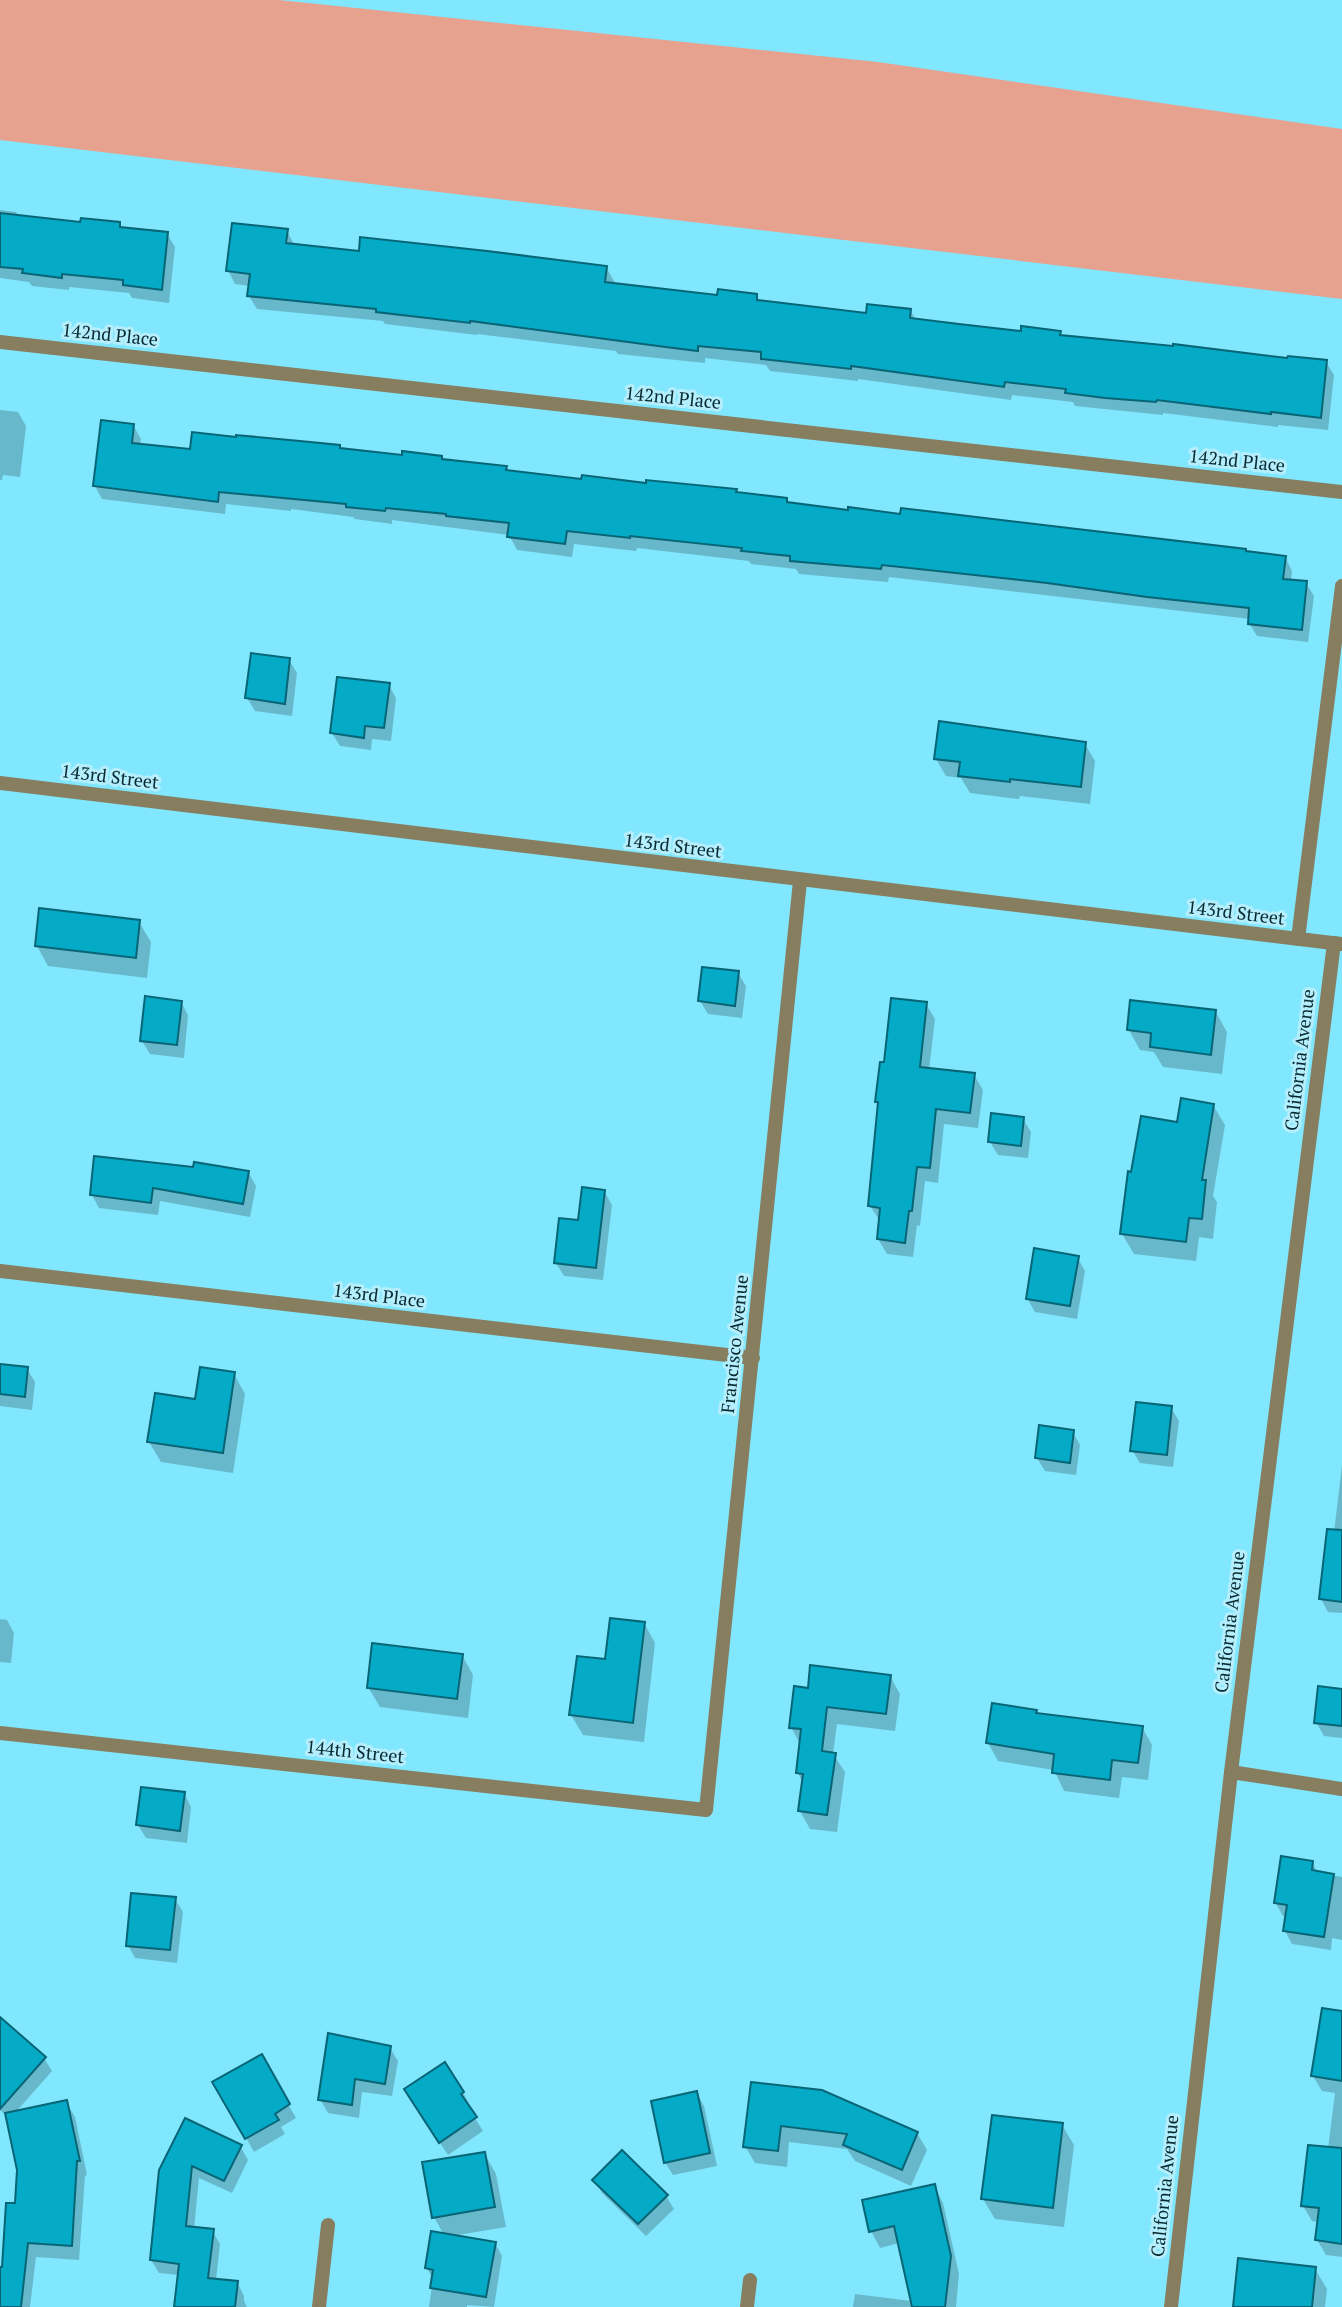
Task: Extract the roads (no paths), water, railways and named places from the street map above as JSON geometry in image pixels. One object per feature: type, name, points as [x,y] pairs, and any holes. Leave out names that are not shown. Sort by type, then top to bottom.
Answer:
[{"type":"street","name":"142nd Place","points":[[0,342],[1342,492]]},
{"type":"street","points":[[1298,939],[1342,586]]},
{"type":"street","name":"143rd Street","points":[[0,783],[1338,944]]},
{"type":"street","name":"Francisco Avenue","points":[[706,1810],[800,881]]},
{"type":"street","name":"California Avenue","points":[[1171,2307],[1231,1772],[1338,944]]},
{"type":"street","name":"143rd Place","points":[[0,1272],[753,1358]]},
{"type":"street","name":"144th Street","points":[[0,1732],[706,1810]]},
{"type":"street","points":[[1231,1772],[1342,1788]]},
{"type":"street","points":[[319,2307],[328,2225]]},
{"type":"street","points":[[747,2307],[750,2280]]}]
